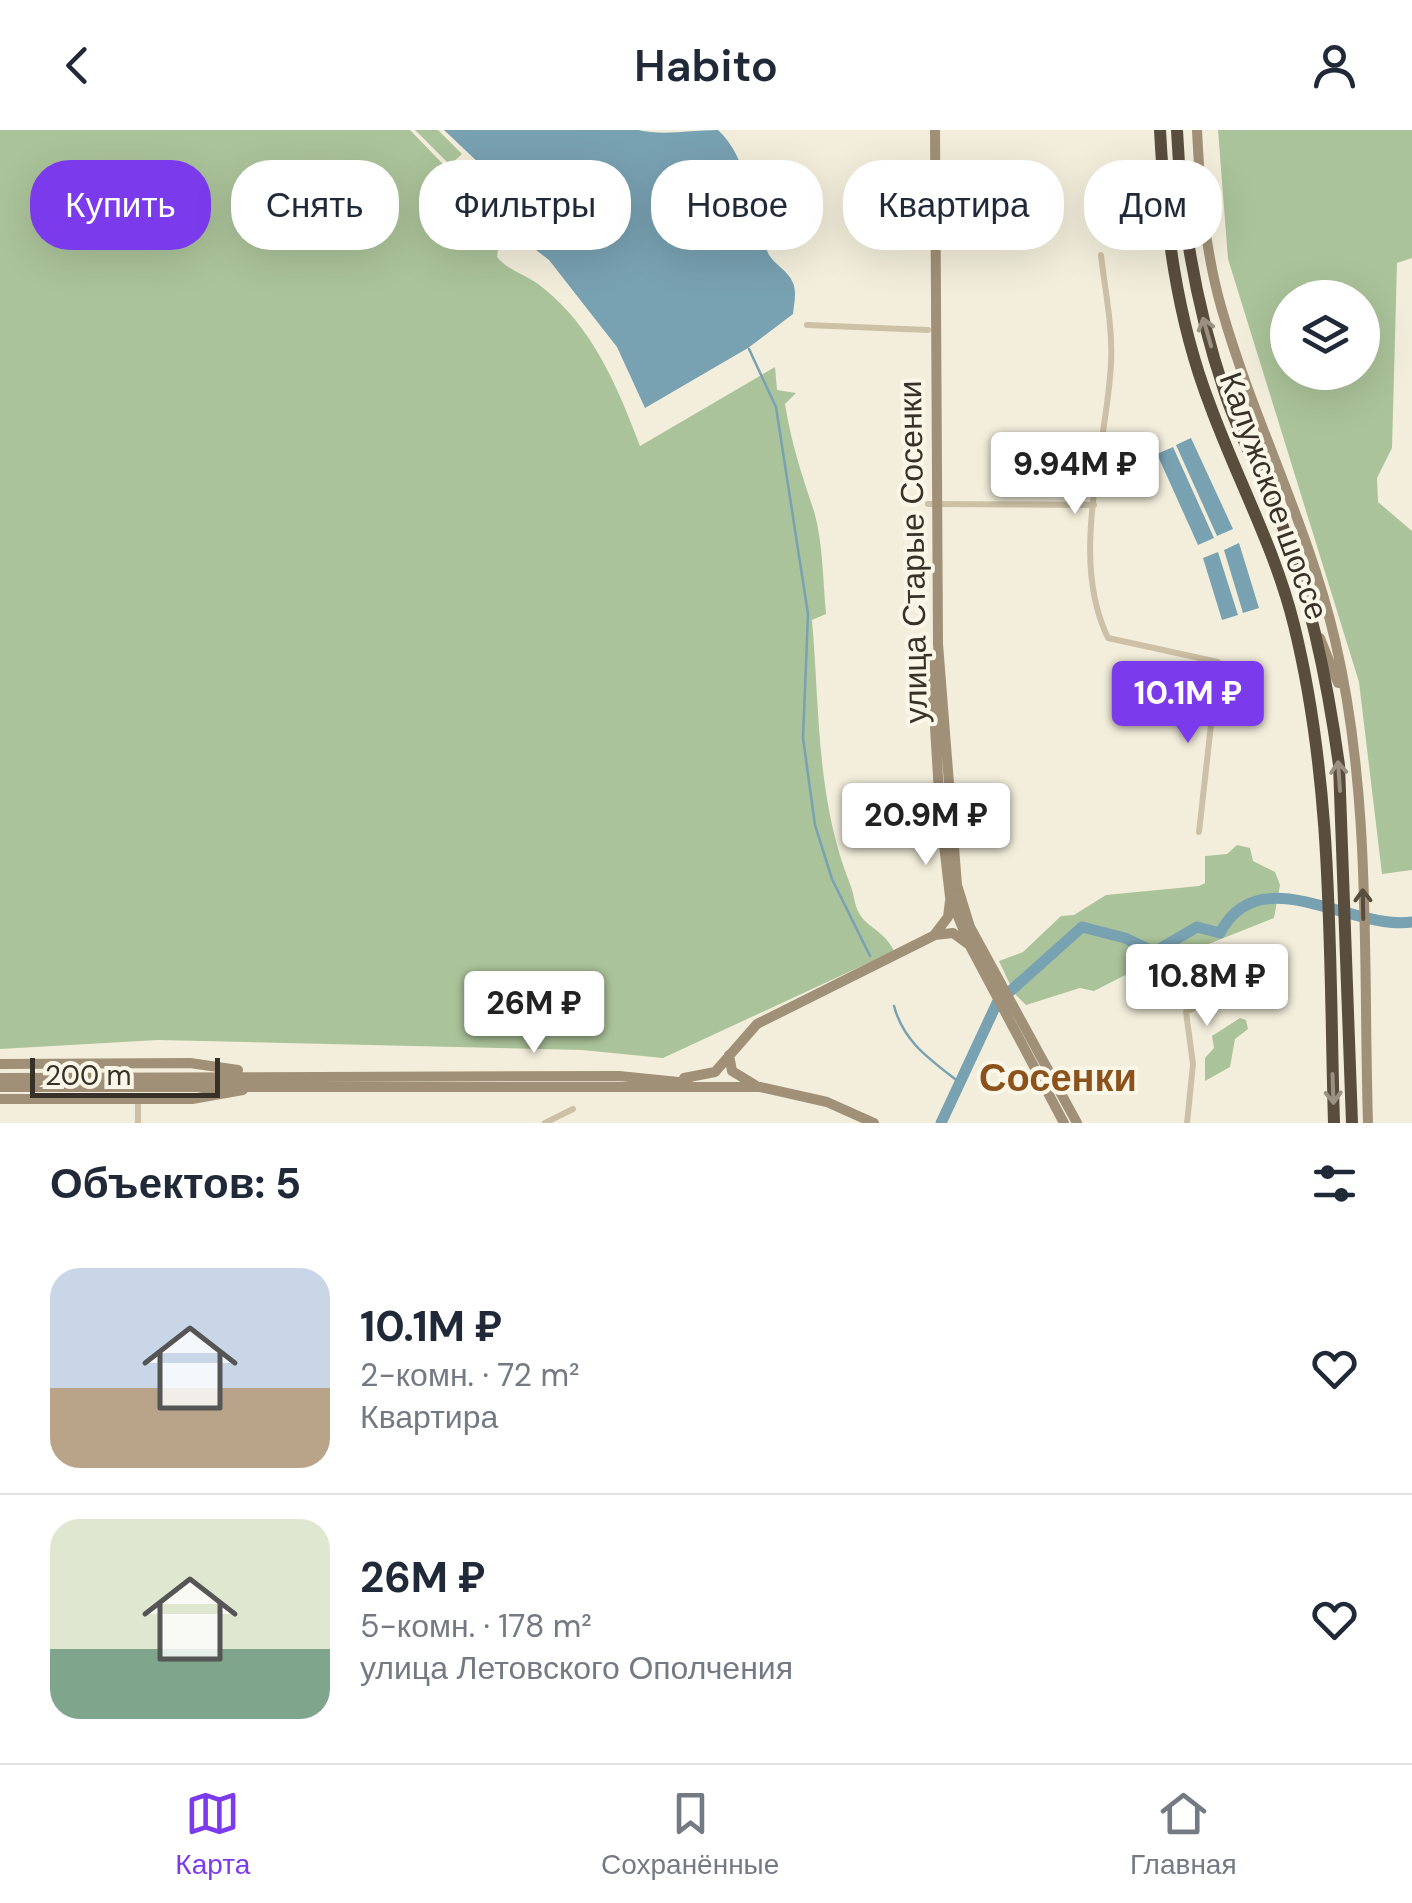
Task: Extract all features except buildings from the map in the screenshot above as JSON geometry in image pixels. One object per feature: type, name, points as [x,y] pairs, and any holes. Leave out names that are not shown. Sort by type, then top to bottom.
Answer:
[{"type":"highway","name":"Калужское шоссе","points":[[1160,130],[1169,244],[1192,352],[1274,558],[1300,652],[1320,766],[1334,1123]]},
{"type":"highway","name":"Калужское шоссе","points":[[1177,130],[1186,242],[1200,310],[1225,395],[1284,529],[1310,613],[1339,766],[1352,1123]]},
{"type":"main road","name":"улица Старые Сосенки","points":[[932,130],[928,330],[937,765],[950,897],[971,948],[995,981]]},
{"type":"main road","name":"улица Старые Сосенки","points":[[932,130],[931,504],[941,710],[957,884],[970,927],[995,981],[1077,1123]]},
{"type":"main road","points":[[1197,130],[1203,213],[1222,308],[1242,374],[1312,548],[1349,712],[1362,872],[1368,1123]]},
{"type":"main road","points":[[1310,613],[1349,712]]},
{"type":"main road","points":[[934,935],[948,917],[950,897]]},
{"type":"main road","points":[[0,1087],[199,1081],[262,1075],[672,1079],[707,1076],[757,1024],[934,935],[953,933],[971,948]]},
{"type":"main road","name":"улица Старые Сосенки","points":[[1020,1025],[1064,1123]]},
{"type":"main road","points":[[730,1053],[732,1071],[760,1087]]},
{"type":"main road","points":[[0,1064],[190,1063],[262,1075]]},
{"type":"main road","points":[[190,1063],[199,1081],[192,1098]]},
{"type":"main road","points":[[0,1078],[278,1085],[760,1087],[827,1102],[874,1123]]},
{"type":"main road","points":[[672,1079],[703,1088]]},
{"type":"main road","points":[[0,1099],[192,1098],[278,1085]]},
{"type":"street","points":[[1101,255],[1112,361],[1094,505],[1094,576],[1108,638],[1218,662],[1199,832]]},
{"type":"street","points":[[807,326],[928,330]]},
{"type":"street","points":[[931,504],[1094,505]]},
{"type":"street","points":[[1186,1123],[1193,1064],[1186,1012],[1239,984],[1280,971]]},
{"type":"street","points":[[138,1099],[138,1123]]},
{"type":"street","points":[[545,1123],[573,1109]]},
{"type":"green space","points":[[0,130],[410,130],[439,160],[419,160],[419,250],[498,250],[497,257],[507,266],[560,303],[602,360],[640,446],[775,367],[777,390],[796,393],[785,404],[821,549],[826,614],[812,620],[821,754],[831,819],[859,913],[894,951],[663,1058],[582,1050],[158,1040],[0,1049]]},
{"type":"green space","points":[[415,130],[438,130],[462,154],[455,160],[445,160]]},
{"type":"green space","points":[[1218,130],[1412,130],[1412,258],[1397,263],[1392,448],[1377,478],[1378,502],[1412,531],[1412,870],[1382,874],[1359,682],[1228,259]]},
{"type":"green space","points":[[1237,845],[1250,848],[1253,861],[1275,872],[1280,885],[1274,918],[1139,968],[1094,991],[1080,988],[1026,1005],[1014,993],[999,961],[1023,952],[1061,916],[1074,915],[1106,895],[1199,886],[1205,883],[1205,856],[1227,854]]},
{"type":"green space","points":[[1240,1018],[1246,1020],[1248,1029],[1235,1039],[1230,1067],[1205,1081],[1205,1058],[1214,1048],[1212,1036]]},
{"type":"water","points":[[444,130],[718,130],[738,160],[651,160],[651,250],[767,250],[793,283],[793,314],[748,348],[645,408],[617,347],[549,260],[536,250],[631,250],[631,160],[476,160]]},
{"type":"water","points":[[1191,438],[1233,529],[1217,536],[1176,445]]},
{"type":"water","points":[[1173,447],[1214,538],[1198,545],[1157,454]]},
{"type":"water","points":[[1239,543],[1259,608],[1243,613],[1224,550]]},
{"type":"water","points":[[1218,552],[1238,615],[1222,620],[1203,558]]},
{"type":"waterway","points":[[749,349],[776,407],[808,614],[803,738],[815,825],[832,879],[870,956]]},
{"type":"waterway","points":[[941,1123],[997,1003],[1082,927],[1125,938],[1154,952],[1197,927],[1220,933],[1237,911],[1258,900],[1282,898],[1388,922],[1412,922]]},
{"type":"waterway","points":[[894,1006],[912,1041],[960,1083]]},
{"type":"district","name":"Сосенки","points":[[1058,1078]]}]
